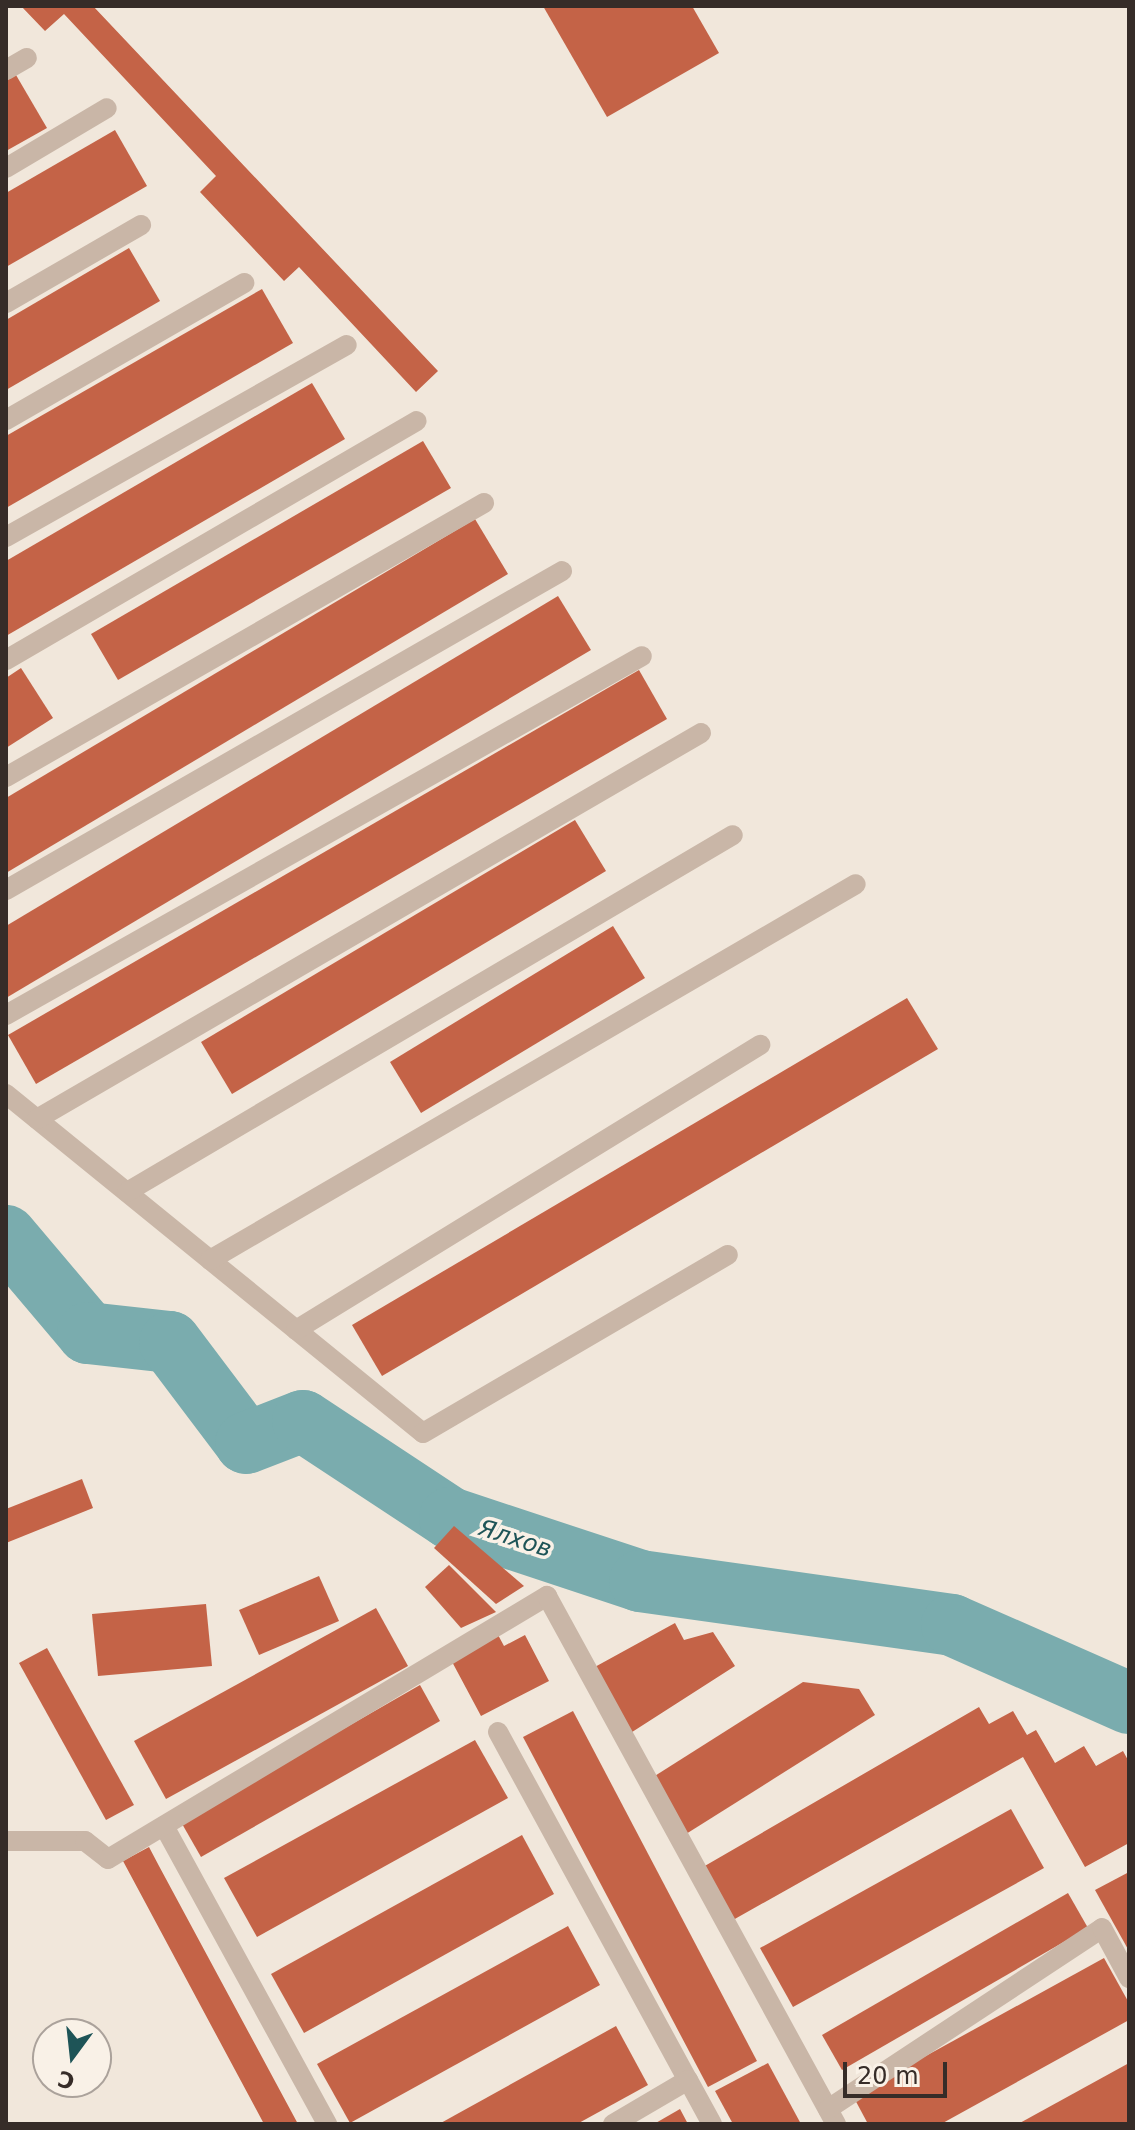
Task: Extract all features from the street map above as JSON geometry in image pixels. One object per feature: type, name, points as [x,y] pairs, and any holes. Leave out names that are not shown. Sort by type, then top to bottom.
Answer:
[{"type":"lane","points":[[6,70],[27,58]]},
{"type":"lane","points":[[6,168],[107,108]]},
{"type":"lane","points":[[6,303],[141,225]]},
{"type":"lane","points":[[6,420],[244,283]]},
{"type":"lane","points":[[6,537],[347,345]]},
{"type":"lane","points":[[6,660],[416,421]]},
{"type":"lane","points":[[6,777],[484,503]]},
{"type":"lane","points":[[6,890],[562,571]]},
{"type":"lane","points":[[6,1015],[642,656]]},
{"type":"lane","points":[[37,1119],[701,733]]},
{"type":"lane","points":[[127,1192],[733,835]]},
{"type":"lane","points":[[210,1260],[856,884]]},
{"type":"lane","points":[[296,1330],[760,1045]]},
{"type":"lane","points":[[6,1094],[423,1433],[728,1255]]},
{"type":"lane","points":[[6,1841],[85,1841],[108,1859],[547,1596],[832,2116],[1102,1928],[1129,1978]]},
{"type":"lane","points":[[498,1732],[712,2124]]},
{"type":"lane","points":[[164,1826],[327,2124]]},
{"type":"lane","points":[[613,2124],[688,2080]]},
{"type":"building","points":[[21,6],[93,6],[438,371],[416,392],[299,267],[284,281],[200,192],[216,176],[64,14],[45,31]]},
{"type":"building","points":[[543,6],[692,6],[719,53],[607,117]]},
{"type":"building","points":[[16,75],[47,128],[6,151],[6,81]]},
{"type":"building","points":[[115,130],[147,186],[6,267],[6,193]]},
{"type":"building","points":[[129,248],[160,301],[6,390],[6,320]]},
{"type":"building","points":[[262,289],[293,343],[6,508],[6,436]]},
{"type":"building","points":[[312,383],[345,439],[6,636],[6,561]]},
{"type":"building","points":[[423,441],[451,488],[118,680],[91,634]]},
{"type":"building","points":[[475,519],[508,574],[6,873],[6,798]]},
{"type":"building","points":[[558,596],[591,650],[6,998],[6,926]]},
{"type":"building","points":[[21,668],[53,718],[6,748],[6,678]]},
{"type":"building","points":[[639,670],[667,719],[36,1084],[8,1035]]},
{"type":"building","points":[[575,820],[606,871],[232,1094],[201,1042]]},
{"type":"building","points":[[613,926],[645,978],[421,1113],[390,1062]]},
{"type":"building","points":[[907,998],[938,1049],[382,1376],[352,1325]]},
{"type":"building","points":[[82,1479],[93,1508],[6,1543],[6,1509]]},
{"type":"building","points":[[454,1526],[524,1586],[496,1604],[434,1548]]},
{"type":"building","points":[[449,1565],[496,1612],[461,1628],[425,1587]]},
{"type":"building","points":[[319,1576],[339,1621],[259,1655],[239,1610]]},
{"type":"building","points":[[206,1604],[212,1666],[98,1676],[92,1614]]},
{"type":"building","points":[[376,1608],[408,1666],[166,1799],[134,1741]]},
{"type":"building","points":[[675,1623],[684,1640],[713,1632],[735,1666],[629,1734],[593,1668]]},
{"type":"building","points":[[497,1633],[504,1646],[525,1635],[549,1681],[481,1716],[450,1658]]},
{"type":"building","points":[[47,1648],[134,1805],[106,1820],[19,1663]]},
{"type":"building","points":[[803,1682],[859,1689],[875,1715],[686,1834],[650,1779]]},
{"type":"building","points":[[420,1685],[440,1721],[201,1857],[181,1822]]},
{"type":"building","points":[[979,1707],[989,1724],[1013,1711],[1027,1735],[1036,1730],[1055,1763],[1084,1746],[1096,1766],[1123,1751],[1129,1762],[1129,1843],[1085,1867],[1023,1757],[733,1920],[703,1867]]},
{"type":"building","points":[[573,1711],[757,2061],[708,2087],[523,1737]]},
{"type":"building","points":[[475,1740],[508,1798],[257,1937],[224,1878]]},
{"type":"building","points":[[1011,1809],[1044,1868],[793,2007],[760,1948]]},
{"type":"building","points":[[522,1835],[554,1894],[304,2033],[271,1974]]},
{"type":"building","points":[[149,1847],[298,2124],[264,2124],[123,1861]]},
{"type":"building","points":[[1129,1872],[1129,1951],[1095,1890]]},
{"type":"building","points":[[1068,1893],[1088,1928],[842,2070],[822,2035]]},
{"type":"building","points":[[568,1926],[600,1985],[350,2123],[317,2064]]},
{"type":"building","points":[[1104,1958],[1129,2003],[1129,2020],[941,2124],[868,2124],[853,2096]]},
{"type":"building","points":[[616,2026],[648,2085],[577,2124],[439,2124]]},
{"type":"building","points":[[768,2063],[801,2124],[733,2124],[715,2091]]},
{"type":"building","points":[[1129,2063],[1129,2124],[1018,2124]]},
{"type":"building","points":[[680,2109],[688,2124],[654,2124]]},
{"type":"waterway","name":"Ялхов","points":[[6,1236],[88,1333],[170,1342],[246,1443],[303,1421],[450,1518],[640,1581],[952,1625],[1129,1703]]}]
